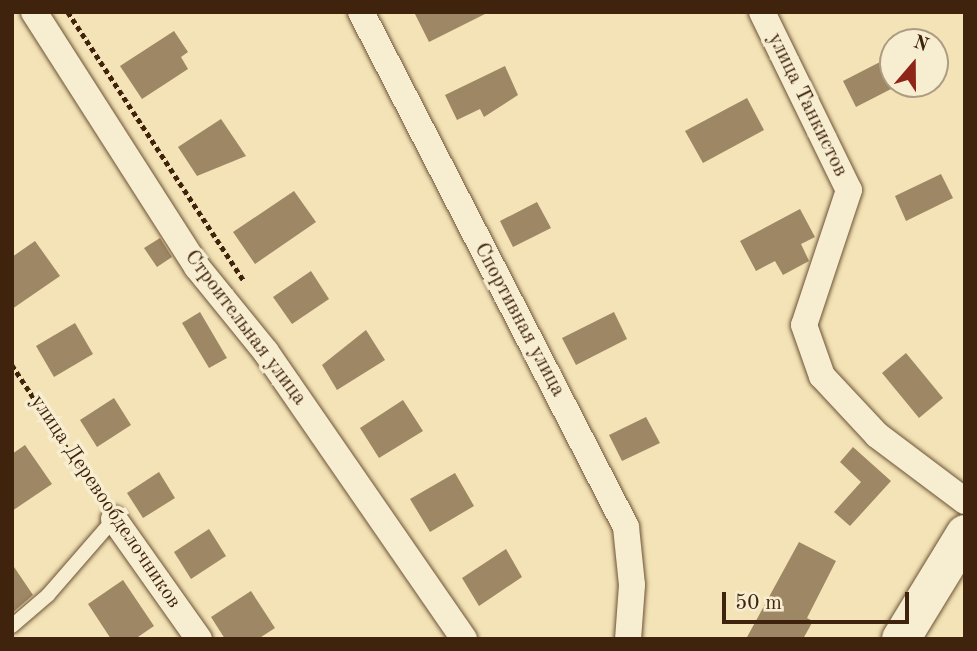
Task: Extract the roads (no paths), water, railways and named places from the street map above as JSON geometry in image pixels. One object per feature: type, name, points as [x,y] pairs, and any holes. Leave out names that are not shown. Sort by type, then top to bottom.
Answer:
[{"type":"street","name":"Строительная улица","points":[[34,12],[197,267],[266,352],[464,639]]},
{"type":"street","name":"Спортивная улица","points":[[361,12],[626,527],[632,586],[628,639]]},
{"type":"street","name":"улица Танкистов","points":[[762,12],[849,190],[804,325],[822,376],[877,435],[965,501]]},
{"type":"street","name":"улица Деревообделочников","points":[[114,519],[199,639]]},
{"type":"street","points":[[901,639],[965,534]]},
{"type":"lane","points":[[12,626],[48,595],[114,519]]}]
